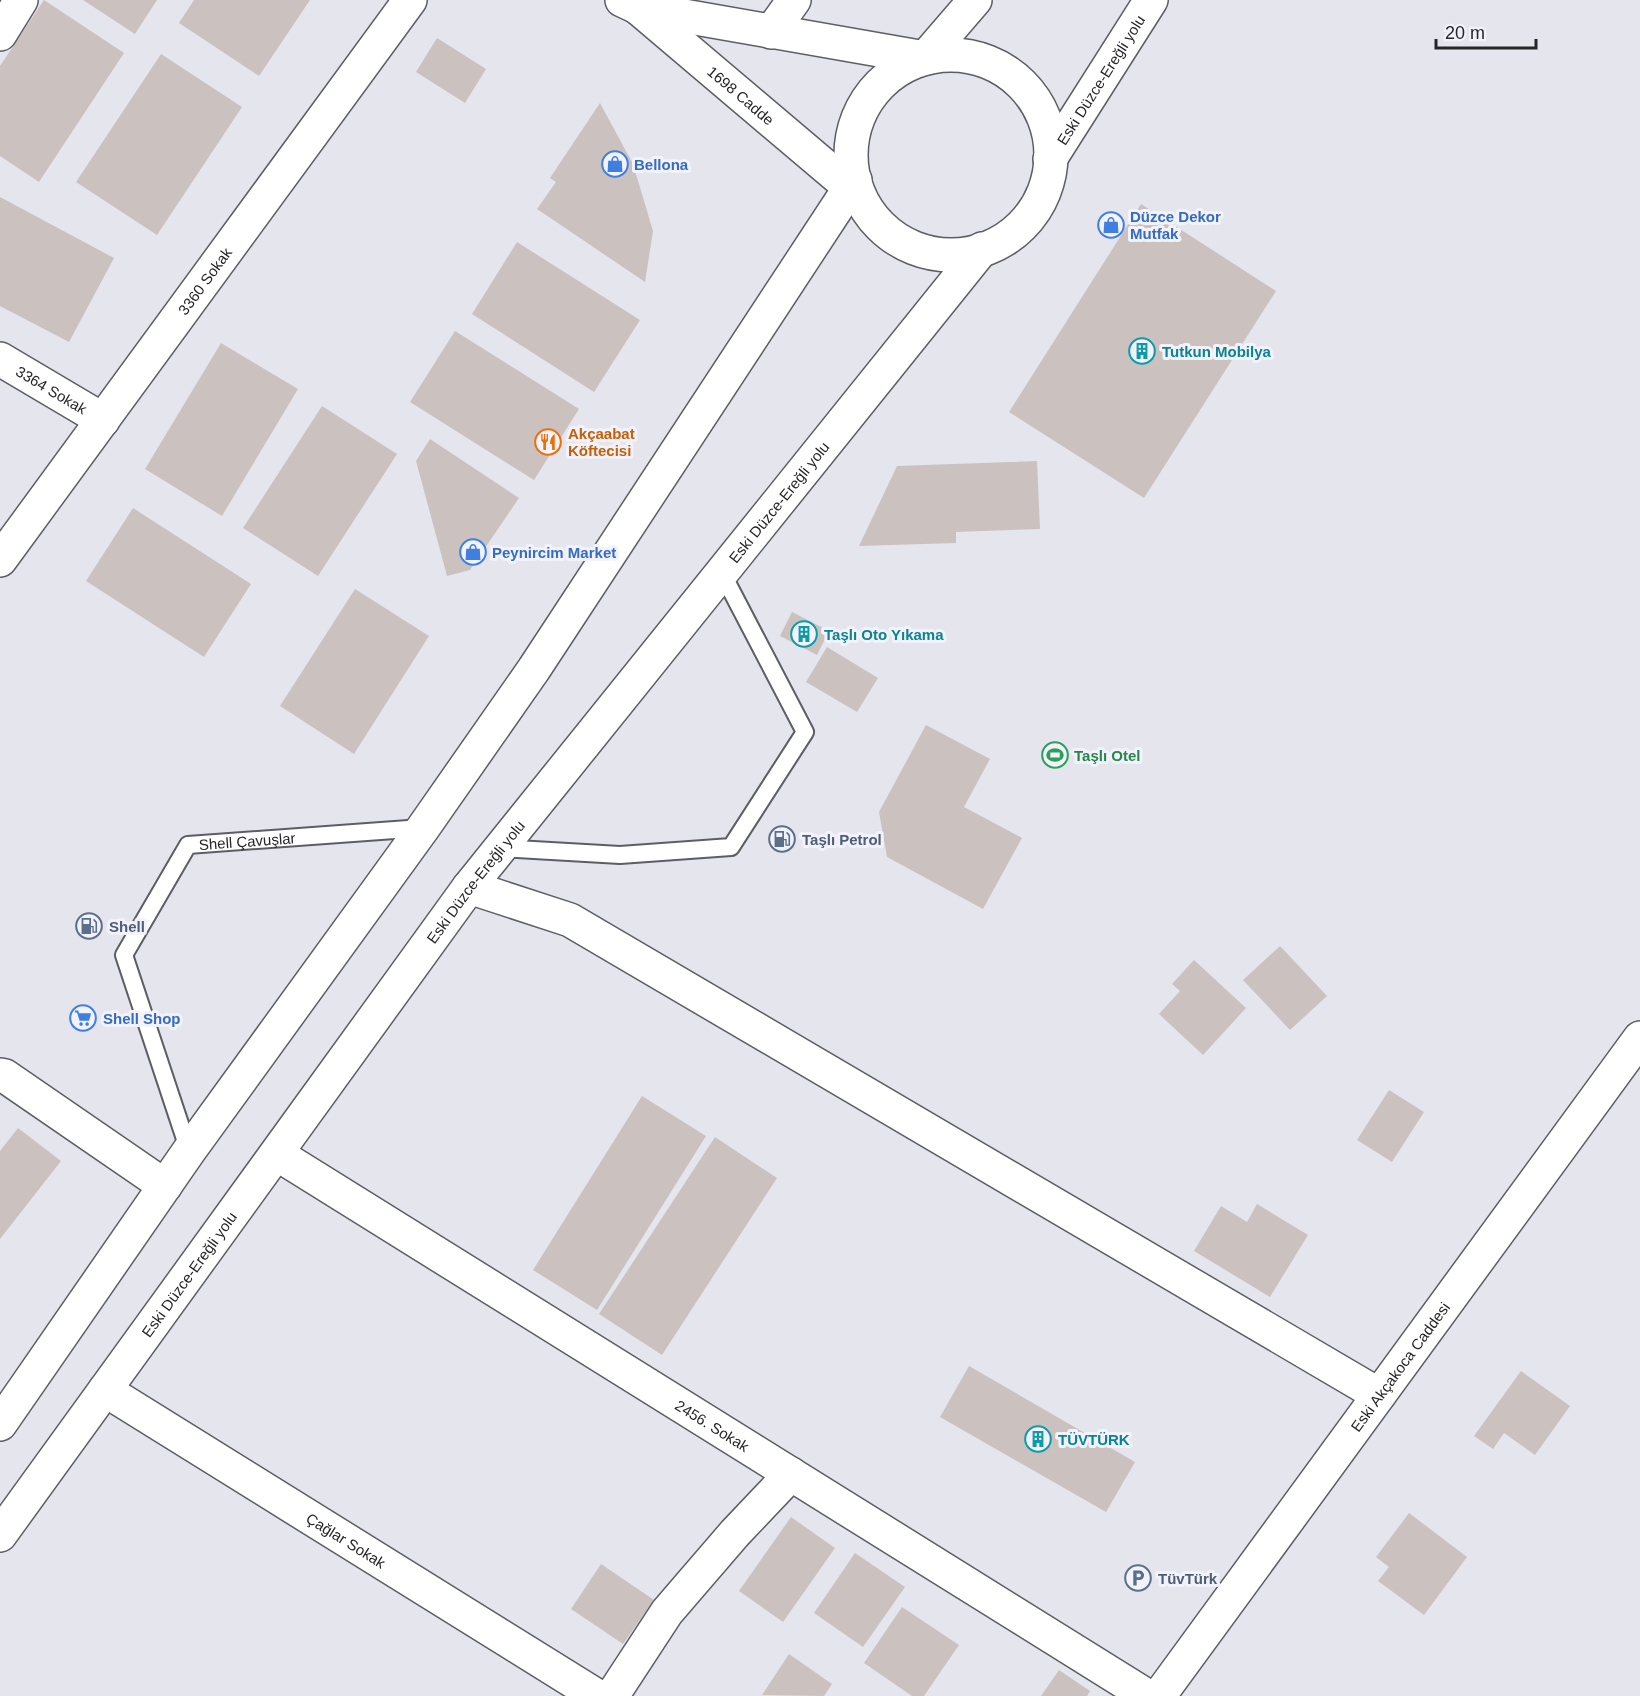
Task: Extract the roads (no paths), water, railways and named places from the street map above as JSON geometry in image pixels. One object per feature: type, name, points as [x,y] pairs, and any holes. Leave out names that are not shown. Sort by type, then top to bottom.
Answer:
[{"type":"street","points":[[0,34],[21,0]]},
{"type":"street","name":"3360 Sokak","points":[[0,560],[410,0]]},
{"type":"street","points":[[771,32],[794,0]]},
{"type":"street","points":[[629,4],[771,32],[925,58],[960,55],[993,64],[1022,83],[1040,109],[1050,139],[1051,170],[1041,200],[1023,226],[997,245],[967,254],[935,255],[905,244],[877,224],[855,187],[850,161],[854,127],[869,96],[894,72],[925,58],[975,0]]},
{"type":"street","name":"Eski Düzce-Ereğli yolu","points":[[1050,159],[1150,0]]},
{"type":"street","name":"1698 Cadde","points":[[629,4],[855,187]]},
{"type":"street","points":[[0,1424],[189,1151],[423,828],[534,669],[855,187]]},
{"type":"street","name":"Eski Düzce-Ereğli yolu","points":[[0,1535],[469,887],[982,249]]},
{"type":"street","name":"3364 Sokak","points":[[0,358],[103,420]]},
{"type":"street","points":[[469,887],[570,920],[1379,1395]]},
{"type":"street","name":"Eski Akçakoca Caddesi","points":[[1159,1696],[1640,1038]]},
{"type":"street","points":[[0,1075],[5,1076],[165,1186]]},
{"type":"street","name":"2456. Sokak","points":[[277,1154],[1147,1696]]},
{"type":"street","name":"Çağlar Sokak","points":[[105,1390],[594,1694]]},
{"type":"street","points":[[594,1694],[735,1533],[791,1474]]},
{"type":"lane","points":[[501,848],[620,855],[731,847],[805,732],[722,573]]},
{"type":"lane","name":"Shell Çavuşlar","points":[[189,1151],[124,955],[188,845],[423,828]]},
{"type":"place","name":"Bellona","points":[[615,164]]},
{"type":"place","name":"Düzce Dekor Mutfak","points":[[1111,225]]},
{"type":"place","name":"Tutkun Mobilya","points":[[1142,351]]},
{"type":"place","name":"Akçaabat Köftecisi","points":[[548,442]]},
{"type":"place","name":"Peynircim Market","points":[[473,552]]},
{"type":"place","name":"Taşlı Oto Yıkama","points":[[804,634]]},
{"type":"place","name":"Taşlı Otel","points":[[1055,755]]},
{"type":"place","name":"Taşlı Petrol","points":[[782,839]]},
{"type":"place","name":"Shell","points":[[89,926]]},
{"type":"place","name":"Shell Shop","points":[[83,1018]]},
{"type":"place","name":"TÜVTÜRK","points":[[1038,1439]]},
{"type":"place","name":"TüvTürk","points":[[1138,1578]]}]
